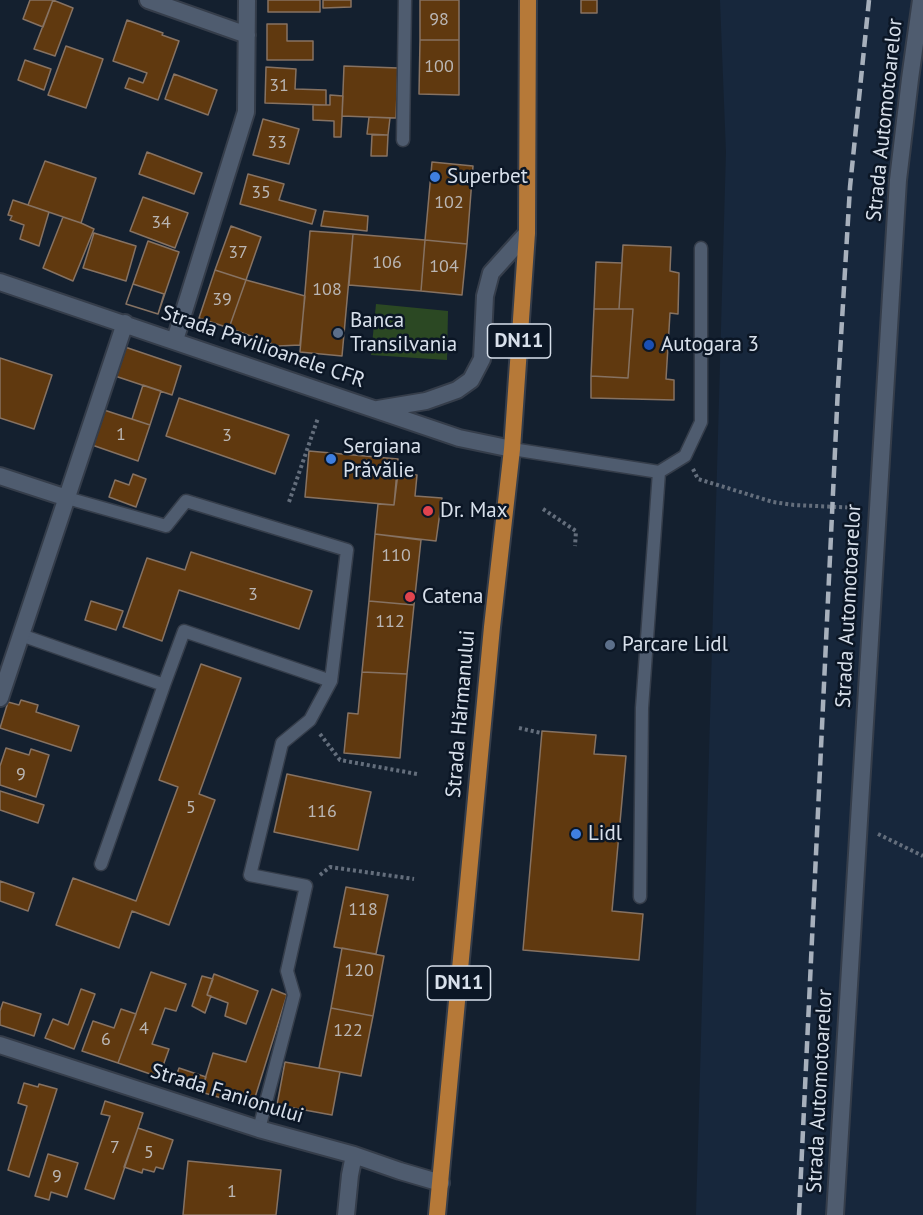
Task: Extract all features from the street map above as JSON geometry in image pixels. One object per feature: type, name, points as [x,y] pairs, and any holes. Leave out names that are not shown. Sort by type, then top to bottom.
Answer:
[{"type":"main road","name":"Strada Hărmanului","points":[[437,1215],[492,627],[512,448],[527,233],[528,0]]},
{"type":"street","points":[[148,0],[248,35]]},
{"type":"street","points":[[175,340],[246,112],[247,0]]},
{"type":"street","name":"Strada Automotoarelor","points":[[835,1215],[898,180],[921,0]]},
{"type":"street","points":[[377,410],[426,401],[457,390],[471,380],[482,360],[485,296],[491,273],[527,233]]},
{"type":"street","name":"Strada Pavilioanele CFR","points":[[0,282],[459,438],[512,448]]},
{"type":"street","points":[[0,698],[5,665],[21,636],[125,323]]},
{"type":"street","points":[[0,476],[67,498]]},
{"type":"street","name":"Strada Fanionului","points":[[0,1045],[259,1129],[354,1155],[400,1172],[441,1183]]},
{"type":"street","points":[[346,1215],[354,1155]]},
{"type":"lane","points":[[403,140],[405,0]]},
{"type":"lane","points":[[512,448],[659,472],[685,456],[701,422],[701,248]]},
{"type":"lane","points":[[640,897],[642,708],[659,472]]},
{"type":"lane","points":[[67,498],[166,526],[186,501],[347,550],[331,681],[310,720],[282,743],[250,875],[306,886],[287,971],[294,995],[259,1129]]},
{"type":"lane","points":[[101,864],[184,631],[331,681]]},
{"type":"lane","points":[[21,636],[164,685]]},
{"type":"path","points":[[289,502],[318,418]]},
{"type":"path","points":[[685,456],[698,479],[773,502],[878,508]]},
{"type":"path","points":[[543,509],[576,531],[575,546]]},
{"type":"path","points":[[310,720],[340,760],[417,774]]},
{"type":"path","points":[[519,728],[542,732]]},
{"type":"path","points":[[894,843],[923,856]]},
{"type":"path","points":[[306,886],[330,867],[414,879]]},
{"type":"shaded area","points":[[720,0],[923,0],[923,1215],[696,1215],[726,152]]},
{"type":"green space","points":[[376,304],[448,311],[447,360],[371,355]]},
{"type":"building","points":[[30,0],[53,0],[43,27],[23,19]]},
{"type":"building","points":[[53,0],[73,8],[55,56],[34,49]]},
{"type":"building","points":[[268,0],[320,0],[320,12],[268,12]]},
{"type":"building","points":[[323,0],[351,0],[351,7],[323,8]]},
{"type":"building","points":[[420,0],[459,0],[459,40],[420,40]]},
{"type":"building","points":[[581,0],[597,0],[597,13],[581,13]]},
{"type":"building","points":[[127,20],[179,41],[158,100],[125,88],[129,78],[143,83],[147,73],[113,61]]},
{"type":"building","points":[[267,24],[287,24],[287,41],[313,41],[313,60],[267,60]]},
{"type":"building","points":[[420,40],[459,40],[459,95],[419,94]]},
{"type":"building","points":[[66,46],[103,59],[86,108],[48,95]]},
{"type":"building","points":[[25,60],[51,69],[44,90],[18,80]]},
{"type":"building","points":[[344,66],[398,68],[396,118],[342,116]]},
{"type":"building","points":[[266,67],[296,69],[295,89],[326,90],[326,105],[265,103]]},
{"type":"building","points":[[174,74],[217,90],[208,115],[165,99]]},
{"type":"building","points":[[330,95],[343,96],[341,137],[334,137],[334,121],[313,120],[313,105],[330,105]]},
{"type":"building","points":[[369,117],[390,118],[388,135],[367,134]]},
{"type":"building","points":[[263,119],[299,129],[289,164],[253,155]]},
{"type":"building","points":[[372,135],[388,135],[387,156],[371,156]]},
{"type":"building","points":[[147,152],[202,173],[194,194],[139,174]]},
{"type":"building","points":[[45,161],[96,178],[81,223],[28,205]]},
{"type":"building","points":[[432,162],[473,166],[467,244],[425,240]]},
{"type":"building","points":[[248,174],[284,184],[279,200],[316,210],[312,224],[240,204]]},
{"type":"building","points":[[143,197],[188,213],[175,248],[130,231]]},
{"type":"building","points":[[13,200],[49,212],[39,246],[20,239],[24,225],[10,220],[12,216],[8,215]]},
{"type":"building","points":[[324,211],[368,216],[367,231],[321,226]]},
{"type":"building","points":[[63,217],[94,229],[73,281],[43,268]]},
{"type":"building","points":[[231,226],[261,237],[246,280],[215,270]]},
{"type":"building","points":[[310,231],[353,234],[342,356],[300,352]]},
{"type":"building","points":[[94,233],[136,246],[126,281],[83,268]]},
{"type":"building","points":[[353,234],[425,240],[421,291],[349,285]]},
{"type":"building","points":[[425,240],[467,244],[462,295],[421,291]]},
{"type":"building","points":[[148,241],[179,252],[158,314],[126,304]]},
{"type":"building","name":"Autogara 3","points":[[623,245],[671,247],[670,271],[679,273],[678,314],[670,313],[666,379],[674,380],[674,400],[591,398],[591,376],[628,378],[633,309],[619,309]]},
{"type":"building","points":[[596,262],[622,263],[619,309],[594,309]]},
{"type":"building","points":[[215,270],[246,280],[229,328],[199,318]]},
{"type":"building","points":[[246,280],[305,296],[300,345],[278,346],[229,328]]},
{"type":"building","points":[[133,284],[164,294],[158,314],[126,304]]},
{"type":"building","points":[[594,309],[633,309],[628,378],[591,376]]},
{"type":"building","points":[[125,347],[181,366],[172,395],[115,376]]},
{"type":"building","points":[[0,358],[52,375],[34,429],[0,418]]},
{"type":"building","points":[[143,385],[161,391],[150,425],[132,419]]},
{"type":"building","points":[[179,398],[289,435],[275,474],[166,436]]},
{"type":"building","points":[[104,410],[150,425],[138,461],[92,445]]},
{"type":"building","points":[[309,451],[398,459],[394,505],[305,497]]},
{"type":"building","points":[[398,473],[417,475],[415,496],[442,498],[436,541],[375,534],[378,504],[394,505]]},
{"type":"building","points":[[133,474],[146,479],[136,507],[109,497],[115,480],[129,485]]},
{"type":"building","points":[[375,534],[421,540],[414,605],[369,601]]},
{"type":"building","points":[[191,552],[312,591],[299,629],[179,590],[162,641],[123,627],[147,558],[185,570]]},
{"type":"building","points":[[91,601],[123,611],[116,630],[85,620]]},
{"type":"building","points":[[369,601],[414,605],[407,674],[362,672]]},
{"type":"building","points":[[201,664],[241,678],[199,794],[215,800],[169,925],[132,911],[119,948],[56,925],[73,878],[136,901],[178,787],[159,780]]},
{"type":"building","points":[[362,672],[407,674],[400,758],[344,753],[348,713],[358,714]]},
{"type":"building","points":[[21,700],[38,705],[36,712],[79,726],[71,751],[0,728],[8,702],[19,705]]},
{"type":"building","name":"Lidl","points":[[542,731],[596,735],[594,754],[626,756],[612,911],[643,914],[639,960],[523,950]]},
{"type":"building","points":[[6,748],[29,755],[31,749],[49,755],[36,797],[0,785],[0,766]]},
{"type":"building","points":[[287,774],[371,792],[358,850],[274,832]]},
{"type":"building","points":[[0,791],[44,805],[38,823],[0,810]]},
{"type":"building","points":[[0,881],[34,893],[28,911],[0,901]]},
{"type":"building","points":[[346,887],[388,895],[376,954],[334,947]]},
{"type":"building","points":[[342,948],[384,956],[373,1016],[331,1008]]},
{"type":"building","points":[[151,972],[186,984],[176,1011],[165,1008],[152,1044],[169,1049],[159,1077],[118,1063]]},
{"type":"building","points":[[214,974],[258,991],[246,1024],[225,1016],[228,1003],[207,995]]},
{"type":"building","points":[[202,976],[213,979],[207,995],[211,996],[205,1013],[192,1006]]},
{"type":"building","points":[[81,989],[95,994],[74,1049],[45,1038],[53,1019],[68,1025]]},
{"type":"building","points":[[272,989],[287,995],[252,1107],[201,1092],[213,1053],[246,1062]]},
{"type":"building","points":[[3,1002],[41,1014],[34,1036],[0,1025],[0,1011]]},
{"type":"building","points":[[331,1008],[373,1016],[361,1076],[319,1068]]},
{"type":"building","points":[[121,1009],[136,1014],[118,1063],[82,1051],[93,1021],[114,1028]]},
{"type":"building","points":[[285,1062],[340,1072],[332,1115],[277,1105]]},
{"type":"building","points":[[179,1068],[206,1077],[201,1092],[174,1082]]},
{"type":"building","points":[[24,1083],[57,1089],[29,1177],[8,1170],[27,1106],[18,1103]]},
{"type":"building","points":[[105,1101],[143,1113],[114,1199],[85,1189],[110,1116],[101,1114]]},
{"type":"building","points":[[138,1128],[173,1140],[163,1169],[156,1167],[154,1172],[143,1169],[142,1173],[124,1167]]},
{"type":"building","points":[[48,1154],[78,1163],[67,1197],[51,1192],[49,1200],[35,1196]]},
{"type":"building","points":[[188,1161],[281,1170],[276,1215],[183,1215]]},
{"type":"railway","points":[[799,1215],[838,387],[850,187],[869,0]]},
{"type":"place","name":"Superbet","points":[[435,177]]},
{"type":"place","name":"Banca Transilvania","points":[[338,333]]},
{"type":"place","name":"Autogara 3","points":[[649,345]]},
{"type":"place","name":"Sergiana Prăvălie","points":[[331,459]]},
{"type":"place","name":"Dr. Max","points":[[428,511]]},
{"type":"place","name":"Catena","points":[[410,597]]},
{"type":"place","name":"Parcare Lidl","points":[[610,645]]},
{"type":"place","name":"Lidl","points":[[576,834]]}]
